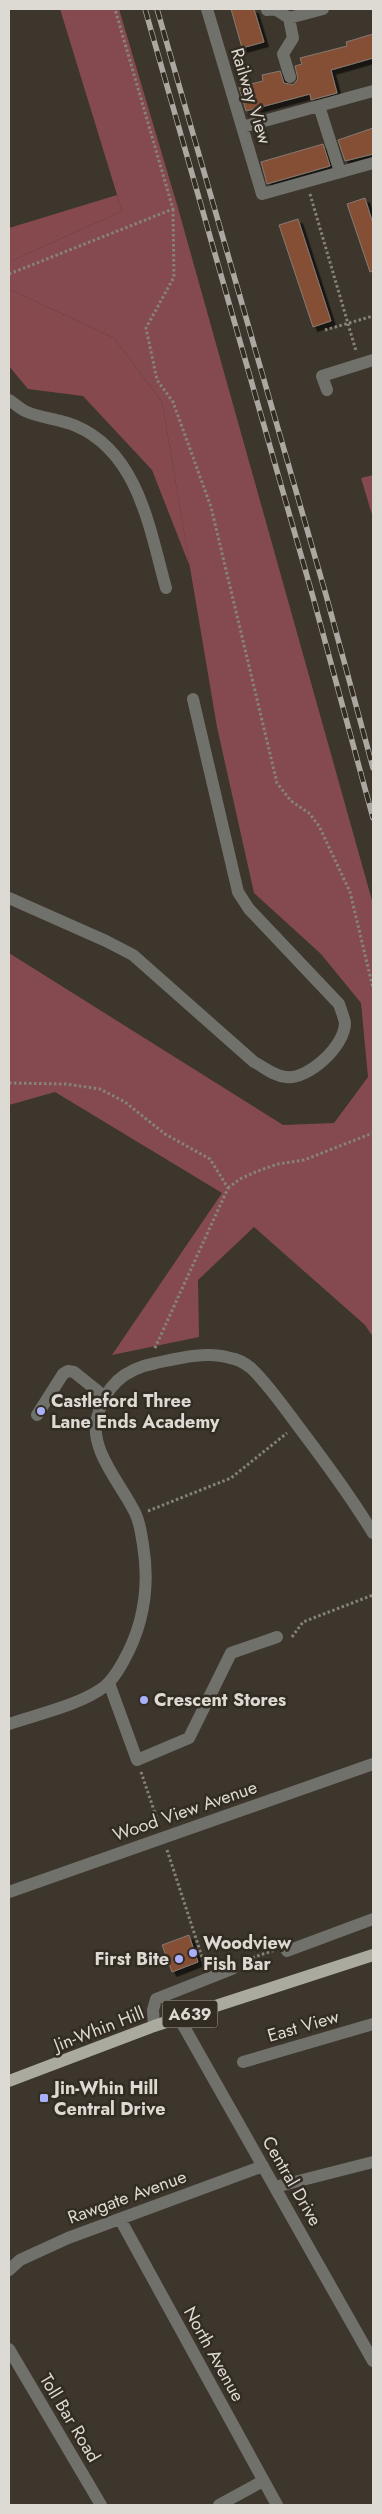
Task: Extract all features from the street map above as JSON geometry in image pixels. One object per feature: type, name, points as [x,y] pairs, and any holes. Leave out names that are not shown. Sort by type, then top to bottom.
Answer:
[{"type":"main road","name":"Jin-Whin Hill","points":[[9,2082],[154,2026],[373,1955]]},
{"type":"street","name":"Railway View","points":[[207,9],[262,194],[306,181]]},
{"type":"street","points":[[267,10],[275,9],[285,14],[323,9]]},
{"type":"street","points":[[285,14],[293,38],[283,54],[290,77]]},
{"type":"street","points":[[242,127],[373,91]]},
{"type":"street","points":[[319,106],[340,172]]},
{"type":"street","points":[[306,181],[373,163]]},
{"type":"street","points":[[327,390],[322,376],[373,360]]},
{"type":"street","points":[[9,400],[26,412],[47,416],[84,430],[103,444],[126,468],[143,505],[166,588]]},
{"type":"street","points":[[9,898],[133,955],[248,1056],[277,1075],[288,1078],[301,1074],[324,1060],[340,1042],[345,1024],[339,1004],[249,909],[238,892],[193,699]]},
{"type":"street","points":[[9,1724],[91,1695],[109,1683],[134,1644],[146,1601],[147,1571],[136,1515],[97,1441],[96,1418],[105,1397],[118,1378],[148,1364],[212,1355],[231,1358],[250,1367],[350,1494],[373,1533]]},
{"type":"street","points":[[37,1415],[63,1374],[68,1371],[74,1372],[105,1397]]},
{"type":"street","points":[[109,1683],[136,1760],[189,1738],[230,1653],[277,1637]]},
{"type":"street","name":"Wood View Avenue","points":[[9,1892],[163,1836],[373,1764]]},
{"type":"street","points":[[287,1951],[373,1920]]},
{"type":"street","points":[[154,2026],[153,2010],[156,1999],[232,1969]]},
{"type":"street","name":"Central Drive","points":[[179,2018],[373,2361]]},
{"type":"street","name":"East View","points":[[243,2062],[373,2024]]},
{"type":"street","points":[[275,2188],[373,2162]]},
{"type":"street","name":"Rawgate Avenue","points":[[9,2270],[20,2260],[120,2219],[263,2166]]},
{"type":"street","name":"North Avenue","points":[[120,2219],[277,2505]]},
{"type":"street","name":"Toll Bar Road","points":[[9,2349],[101,2505]]},
{"type":"street","points":[[219,2505],[264,2481]]},
{"type":"path","points":[[115,9],[173,209],[174,277],[146,328],[157,380],[173,402],[211,507],[277,783],[291,801],[309,813],[319,826],[343,875],[350,892],[373,988]]},
{"type":"path","points":[[306,181],[360,364]]},
{"type":"path","points":[[9,274],[173,209]]},
{"type":"path","points":[[325,330],[373,316]]},
{"type":"path","points":[[9,1083],[66,1084],[100,1089],[125,1102],[166,1134],[210,1159],[228,1188]]},
{"type":"path","points":[[148,1364],[228,1188],[240,1178],[258,1171],[278,1164],[304,1160],[373,1133]]},
{"type":"path","points":[[136,1515],[231,1478],[297,1425]]},
{"type":"path","points":[[277,1637],[281,1646],[287,1644],[304,1622],[373,1595]]},
{"type":"path","points":[[136,1760],[209,1978]]},
{"type":"path","points":[[232,1969],[238,1962],[280,1949],[287,1951]]},
{"type":"shaded area","points":[[60,9],[119,9],[178,208],[373,904],[373,1337],[365,1325],[254,1227],[198,1280],[199,1337],[112,1355],[222,1193],[55,1092],[9,1105],[9,953],[283,1125],[334,1123],[368,1077],[361,1003],[321,954],[254,893],[217,727],[162,402],[114,338],[9,289],[9,262],[122,211]]},
{"type":"shaded area","points":[[117,195],[122,211],[9,262],[9,228]]},
{"type":"shaded area","points":[[9,289],[114,338],[162,402],[190,567],[152,470],[83,396],[28,389],[9,366]]},
{"type":"shaded area","points":[[373,475],[373,518],[361,478]]},
{"type":"building","points":[[231,9],[254,9],[264,42],[242,48]]},
{"type":"building","points":[[373,34],[373,58],[331,70],[337,93],[311,100],[310,94],[246,111],[239,87],[263,81],[262,75],[280,71],[284,83],[293,85],[298,79],[295,66],[302,64],[300,58],[347,46],[346,42]]},
{"type":"building","points":[[373,128],[373,154],[345,161],[338,140]]},
{"type":"building","points":[[323,144],[330,166],[267,184],[261,162]]},
{"type":"building","points":[[365,198],[373,224],[373,271],[370,272],[347,204]]},
{"type":"building","points":[[298,219],[331,321],[313,327],[279,225]]},
{"type":"building","points":[[189,1935],[198,1962],[172,1972],[162,1945]]},
{"type":"railway","points":[[145,9],[313,597],[373,818]]},
{"type":"railway","points":[[157,9],[326,595],[373,768]]},
{"type":"place","name":"Castleford Three Lane Ends Academy","points":[[41,1411]]},
{"type":"place","name":"Crescent Stores","points":[[144,1700]]},
{"type":"place","name":"Woodview Fish Bar","points":[[193,1953]]},
{"type":"place","name":"First Bite","points":[[179,1959]]},
{"type":"place","name":"Jin-Whin Hill Central Drive","points":[[44,2098]]}]
